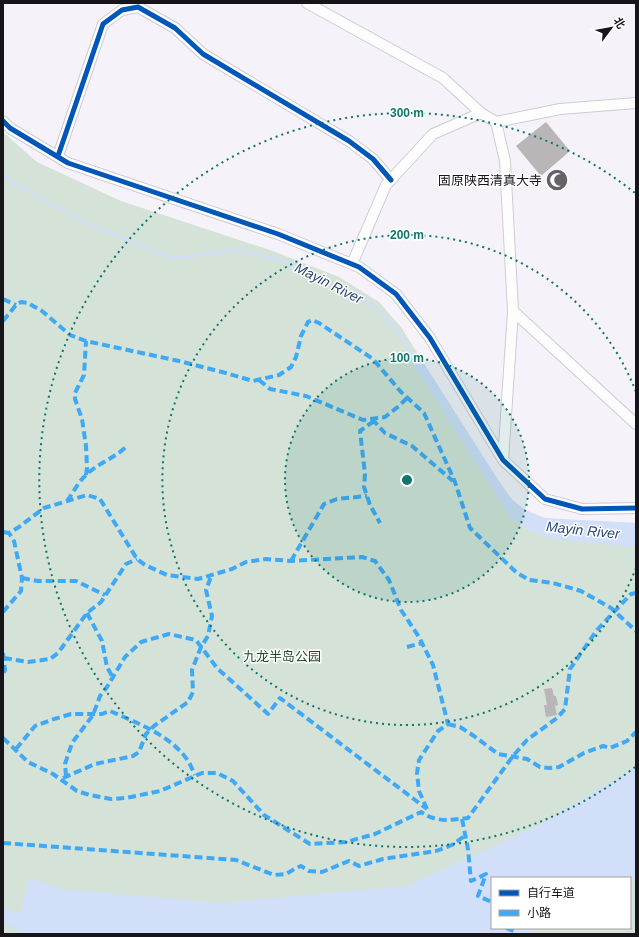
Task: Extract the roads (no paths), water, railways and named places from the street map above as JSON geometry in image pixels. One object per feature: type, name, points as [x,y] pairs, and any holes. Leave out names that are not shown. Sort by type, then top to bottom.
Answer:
[{"type":"street","points":[[307,3],[443,78],[481,113],[496,122],[560,109],[636,103]]},
{"type":"street","points":[[58,156],[103,24],[122,10],[138,7],[175,28],[203,54],[349,141],[373,159],[391,180]]},
{"type":"street","points":[[352,264],[386,185],[434,134],[481,113]]},
{"type":"street","points":[[3,121],[10,128],[68,163],[278,234],[359,268],[396,294],[430,338],[503,460],[545,499],[582,510],[636,508]]},
{"type":"street","points":[[496,122],[505,161],[513,311],[503,460]]},
{"type":"street","points":[[513,311],[636,424]]},
{"type":"water","points":[[416,351],[509,497],[525,510],[545,518],[636,523],[636,547],[551,539],[528,530],[509,515],[409,358]]},
{"type":"water","points":[[636,767],[636,878],[631,880],[631,877],[491,877],[491,929],[536,929],[526,934],[16,934],[29,877],[61,889],[221,903],[406,886],[537,826]]},
{"type":"waterway","name":"Mayin River","points":[[3,174],[16,185],[93,226],[173,258],[236,250],[281,260],[361,298],[391,322],[414,357]]},
{"type":"waterway","points":[[3,916],[64,934]]},
{"type":"place","name":"固原陕西清真大寺","points":[[557,180]]},
{"type":"park label","name":"九龙半岛公园","points":[[282,656]]}]
